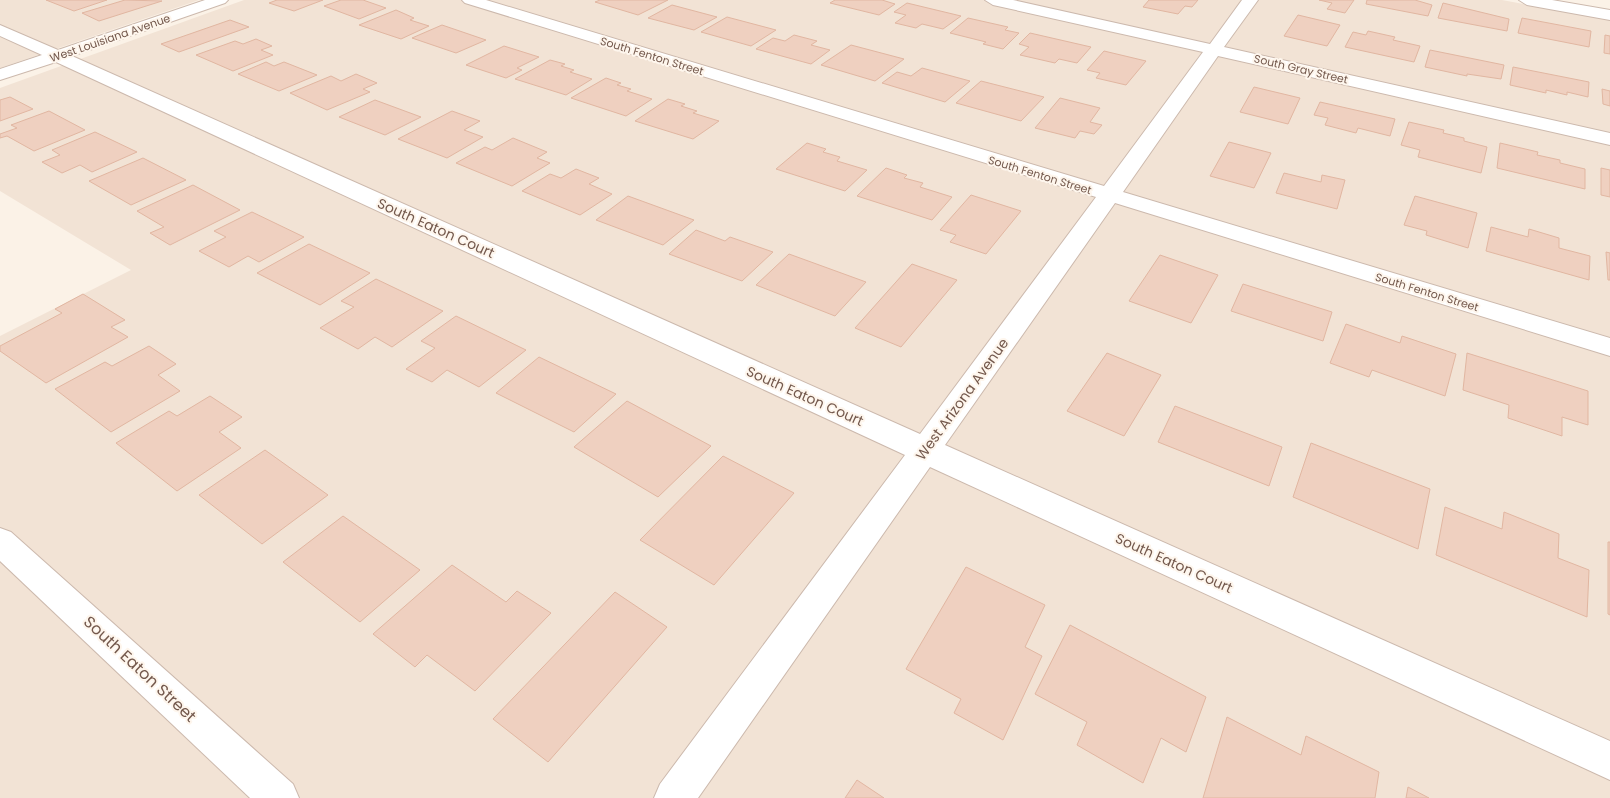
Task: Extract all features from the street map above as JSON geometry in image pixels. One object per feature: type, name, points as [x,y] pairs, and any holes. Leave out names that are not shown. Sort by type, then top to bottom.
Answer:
[{"type":"street","name":"West Louisiana Avenue","points":[[0,76],[220,0]]},
{"type":"street","name":"South Fenton Street","points":[[470,0],[1108,196],[1610,347]]},
{"type":"street","name":"South Gray Street","points":[[993,0],[1610,139]]},
{"type":"street","name":"West Arizona Avenue","points":[[674,798],[1250,0]]},
{"type":"street","points":[[1526,0],[1610,15]]},
{"type":"street","name":"South Eaton Court","points":[[0,30],[1610,761]]},
{"type":"street","name":"South Eaton Street","points":[[0,541],[280,798]]},
{"type":"shaded area","points":[[0,0],[199,0],[0,68]]},
{"type":"shaded area","points":[[244,0],[1502,0],[1610,20],[1610,798],[0,798],[0,336],[131,270],[0,191],[0,88]]},
{"type":"building","points":[[46,0],[107,0],[74,11]]},
{"type":"building","points":[[125,0],[162,1],[99,21],[82,13]]},
{"type":"building","points":[[277,0],[323,0],[294,11],[269,3]]},
{"type":"building","points":[[341,0],[363,0],[386,8],[359,19],[324,6]]},
{"type":"building","points":[[600,0],[668,0],[638,15],[595,2]]},
{"type":"building","points":[[835,0],[882,0],[895,4],[879,15],[830,3]]},
{"type":"building","points":[[1149,0],[1198,0],[1192,7],[1185,6],[1178,14],[1143,7]]},
{"type":"building","points":[[1319,0],[1354,0],[1345,13],[1327,9],[1332,3]]},
{"type":"building","points":[[1367,0],[1415,0],[1432,5],[1428,16],[1366,4]]},
{"type":"building","points":[[907,3],[961,16],[943,29],[922,24],[916,28],[895,23],[906,15],[894,12]]},
{"type":"building","points":[[1443,3],[1509,19],[1507,31],[1438,18]]},
{"type":"building","points":[[672,5],[717,17],[694,30],[648,18]]},
{"type":"building","points":[[396,10],[414,18],[410,20],[429,26],[401,39],[359,25]]},
{"type":"building","points":[[1298,15],[1340,25],[1327,46],[1284,36]]},
{"type":"building","points":[[727,17],[776,30],[751,46],[701,32]]},
{"type":"building","points":[[968,18],[1008,27],[1005,30],[1019,33],[1003,49],[983,44],[986,42],[950,33]]},
{"type":"building","points":[[1522,18],[1591,31],[1589,47],[1518,33]]},
{"type":"building","points":[[230,20],[249,27],[179,52],[161,44]]},
{"type":"building","points":[[442,25],[486,40],[456,53],[412,38]]},
{"type":"building","points":[[1368,31],[1395,37],[1393,40],[1420,46],[1414,62],[1345,47],[1353,32],[1366,35]]},
{"type":"building","points":[[1030,33],[1091,47],[1077,63],[1059,59],[1055,63],[1020,55],[1029,47],[1019,44]]},
{"type":"building","points":[[794,35],[817,41],[811,45],[830,50],[811,64],[756,49],[773,38],[785,41]]},
{"type":"building","points":[[1605,35],[1610,36],[1610,54],[1604,53]]},
{"type":"building","points":[[256,39],[272,46],[261,50],[273,55],[233,71],[196,55],[235,41],[243,44]]},
{"type":"building","points":[[851,45],[904,59],[875,81],[821,65]]},
{"type":"building","points":[[504,46],[539,57],[517,68],[522,70],[506,78],[466,65]]},
{"type":"building","points":[[1430,50],[1504,65],[1501,79],[1467,74],[1467,76],[1425,67]]},
{"type":"building","points":[[1104,51],[1146,61],[1126,85],[1096,78],[1100,73],[1087,70]]},
{"type":"building","points":[[550,60],[565,64],[561,66],[574,70],[570,72],[592,79],[566,95],[515,79]]},
{"type":"building","points":[[266,62],[274,66],[284,62],[317,75],[279,91],[238,74]]},
{"type":"building","points":[[1513,67],[1589,82],[1588,97],[1546,90],[1546,93],[1510,85]]},
{"type":"building","points":[[922,68],[970,81],[945,102],[882,83],[897,72],[911,76]]},
{"type":"building","points":[[356,74],[377,83],[363,89],[370,92],[327,110],[290,93],[331,76],[341,81]]},
{"type":"building","points":[[606,78],[621,83],[617,85],[631,89],[627,91],[652,99],[626,116],[571,98]]},
{"type":"building","points":[[981,81],[1044,97],[1021,121],[956,103]]},
{"type":"building","points":[[1254,87],[1300,98],[1288,124],[1240,112]]},
{"type":"building","points":[[1602,89],[1610,91],[1610,106],[1603,104]]},
{"type":"building","points":[[10,97],[33,109],[0,121],[0,100]]},
{"type":"building","points":[[1060,98],[1100,108],[1090,122],[1102,125],[1094,134],[1080,131],[1075,138],[1035,128]]},
{"type":"building","points":[[668,99],[685,104],[681,106],[697,111],[693,113],[719,121],[693,139],[635,121]]},
{"type":"building","points":[[375,100],[421,117],[385,135],[339,117]]},
{"type":"building","points":[[1320,102],[1395,119],[1390,136],[1358,128],[1356,133],[1325,125],[1328,118],[1314,115]]},
{"type":"building","points":[[49,111],[85,130],[34,151],[7,136],[0,138],[0,134],[17,128],[11,125]]},
{"type":"building","points":[[452,111],[480,121],[464,130],[483,137],[447,158],[398,139]]},
{"type":"building","points":[[1409,122],[1444,130],[1443,133],[1464,138],[1464,141],[1487,147],[1481,173],[1418,157],[1420,150],[1401,145]]},
{"type":"building","points":[[95,132],[137,152],[92,172],[80,165],[62,173],[42,162],[60,155],[52,150]]},
{"type":"building","points":[[513,138],[547,152],[537,158],[550,163],[512,186],[456,163],[485,147],[492,150]]},
{"type":"building","points":[[1229,142],[1271,153],[1254,188],[1210,176]]},
{"type":"building","points":[[807,143],[826,149],[823,152],[840,157],[837,161],[867,170],[845,191],[776,169]]},
{"type":"building","points":[[1500,143],[1538,152],[1537,155],[1560,160],[1560,163],[1585,169],[1585,189],[1497,168]]},
{"type":"building","points":[[143,158],[186,180],[131,205],[89,181]]},
{"type":"building","points":[[886,168],[907,175],[904,178],[923,183],[920,187],[952,197],[932,220],[857,196]]},
{"type":"building","points":[[1601,168],[1610,170],[1610,197],[1601,195]]},
{"type":"building","points":[[576,169],[599,178],[589,184],[612,194],[580,215],[522,191],[550,174],[561,178]]},
{"type":"building","points":[[1284,173],[1321,182],[1322,175],[1345,180],[1337,209],[1276,193]]},
{"type":"building","points":[[193,185],[240,210],[170,245],[150,233],[164,227],[137,211]]},
{"type":"building","points":[[971,195],[1021,211],[986,254],[950,242],[956,235],[940,230]]},
{"type":"building","points":[[628,196],[694,220],[663,245],[596,220]]},
{"type":"building","points":[[1415,196],[1477,213],[1468,248],[1426,235],[1427,231],[1404,225]]},
{"type":"building","points":[[252,212],[304,237],[259,262],[248,256],[229,267],[199,251],[226,237],[214,231]]},
{"type":"building","points":[[1491,227],[1528,237],[1529,229],[1559,238],[1559,248],[1590,256],[1589,280],[1486,251]]},
{"type":"building","points":[[696,230],[725,241],[730,237],[773,252],[742,281],[669,254]]},
{"type":"building","points":[[309,244],[370,273],[320,305],[257,273]]},
{"type":"building","points":[[1606,252],[1610,253],[1610,280],[1608,280]]},
{"type":"building","points":[[789,254],[866,282],[835,316],[756,285]]},
{"type":"building","points":[[1160,255],[1218,275],[1191,323],[1129,301]]},
{"type":"building","points":[[912,264],[957,280],[901,347],[855,328]]},
{"type":"building","points":[[376,279],[443,311],[392,347],[375,337],[358,349],[320,328],[354,307],[341,301]]},
{"type":"building","points":[[1243,284],[1332,312],[1323,341],[1231,311]]},
{"type":"building","points":[[83,294],[125,320],[111,327],[128,337],[46,383],[0,351],[0,346],[62,313],[55,309]]},
{"type":"building","points":[[456,316],[526,350],[479,387],[447,370],[432,382],[406,369],[435,348],[421,341]]},
{"type":"building","points":[[1346,324],[1400,343],[1402,336],[1456,354],[1445,396],[1372,370],[1369,377],[1330,363]]},
{"type":"building","points":[[149,346],[176,364],[158,375],[180,391],[111,432],[55,389],[105,362],[112,366]]},
{"type":"building","points":[[1107,353],[1161,375],[1124,436],[1067,411]]},
{"type":"building","points":[[1467,353],[1588,391],[1588,425],[1562,417],[1562,436],[1508,418],[1509,405],[1463,390]]},
{"type":"building","points":[[539,357],[616,394],[574,432],[496,393]]},
{"type":"building","points":[[210,396],[242,417],[219,432],[241,448],[177,491],[116,443],[169,411],[177,416]]},
{"type":"building","points":[[627,401],[711,446],[658,497],[574,447]]},
{"type":"building","points":[[1175,406],[1282,447],[1269,486],[1158,442]]},
{"type":"building","points":[[1311,443],[1430,489],[1418,549],[1293,497]]},
{"type":"building","points":[[265,450],[328,495],[262,544],[199,495]]},
{"type":"building","points":[[723,456],[794,493],[714,585],[640,540]]},
{"type":"building","points":[[1445,507],[1502,529],[1504,512],[1559,534],[1558,558],[1589,570],[1587,617],[1436,555]]},
{"type":"building","points":[[343,516],[420,570],[360,622],[283,562]]},
{"type":"building","points":[[1608,542],[1610,542],[1610,615],[1608,614]]},
{"type":"building","points":[[452,565],[506,602],[517,591],[551,613],[475,691],[427,655],[415,667],[373,634]]},
{"type":"building","points":[[966,567],[1045,605],[1025,647],[1042,656],[1003,740],[954,713],[961,699],[906,669]]},
{"type":"building","points":[[615,592],[667,627],[548,762],[493,719]]},
{"type":"building","points":[[1070,625],[1206,697],[1186,752],[1161,738],[1143,783],[1077,745],[1087,722],[1035,694]]},
{"type":"building","points":[[1227,717],[1301,755],[1306,736],[1379,772],[1375,798],[1203,798]]},
{"type":"building","points":[[857,780],[884,798],[845,798]]},
{"type":"building","points":[[1408,787],[1429,798],[1406,798]]}]
